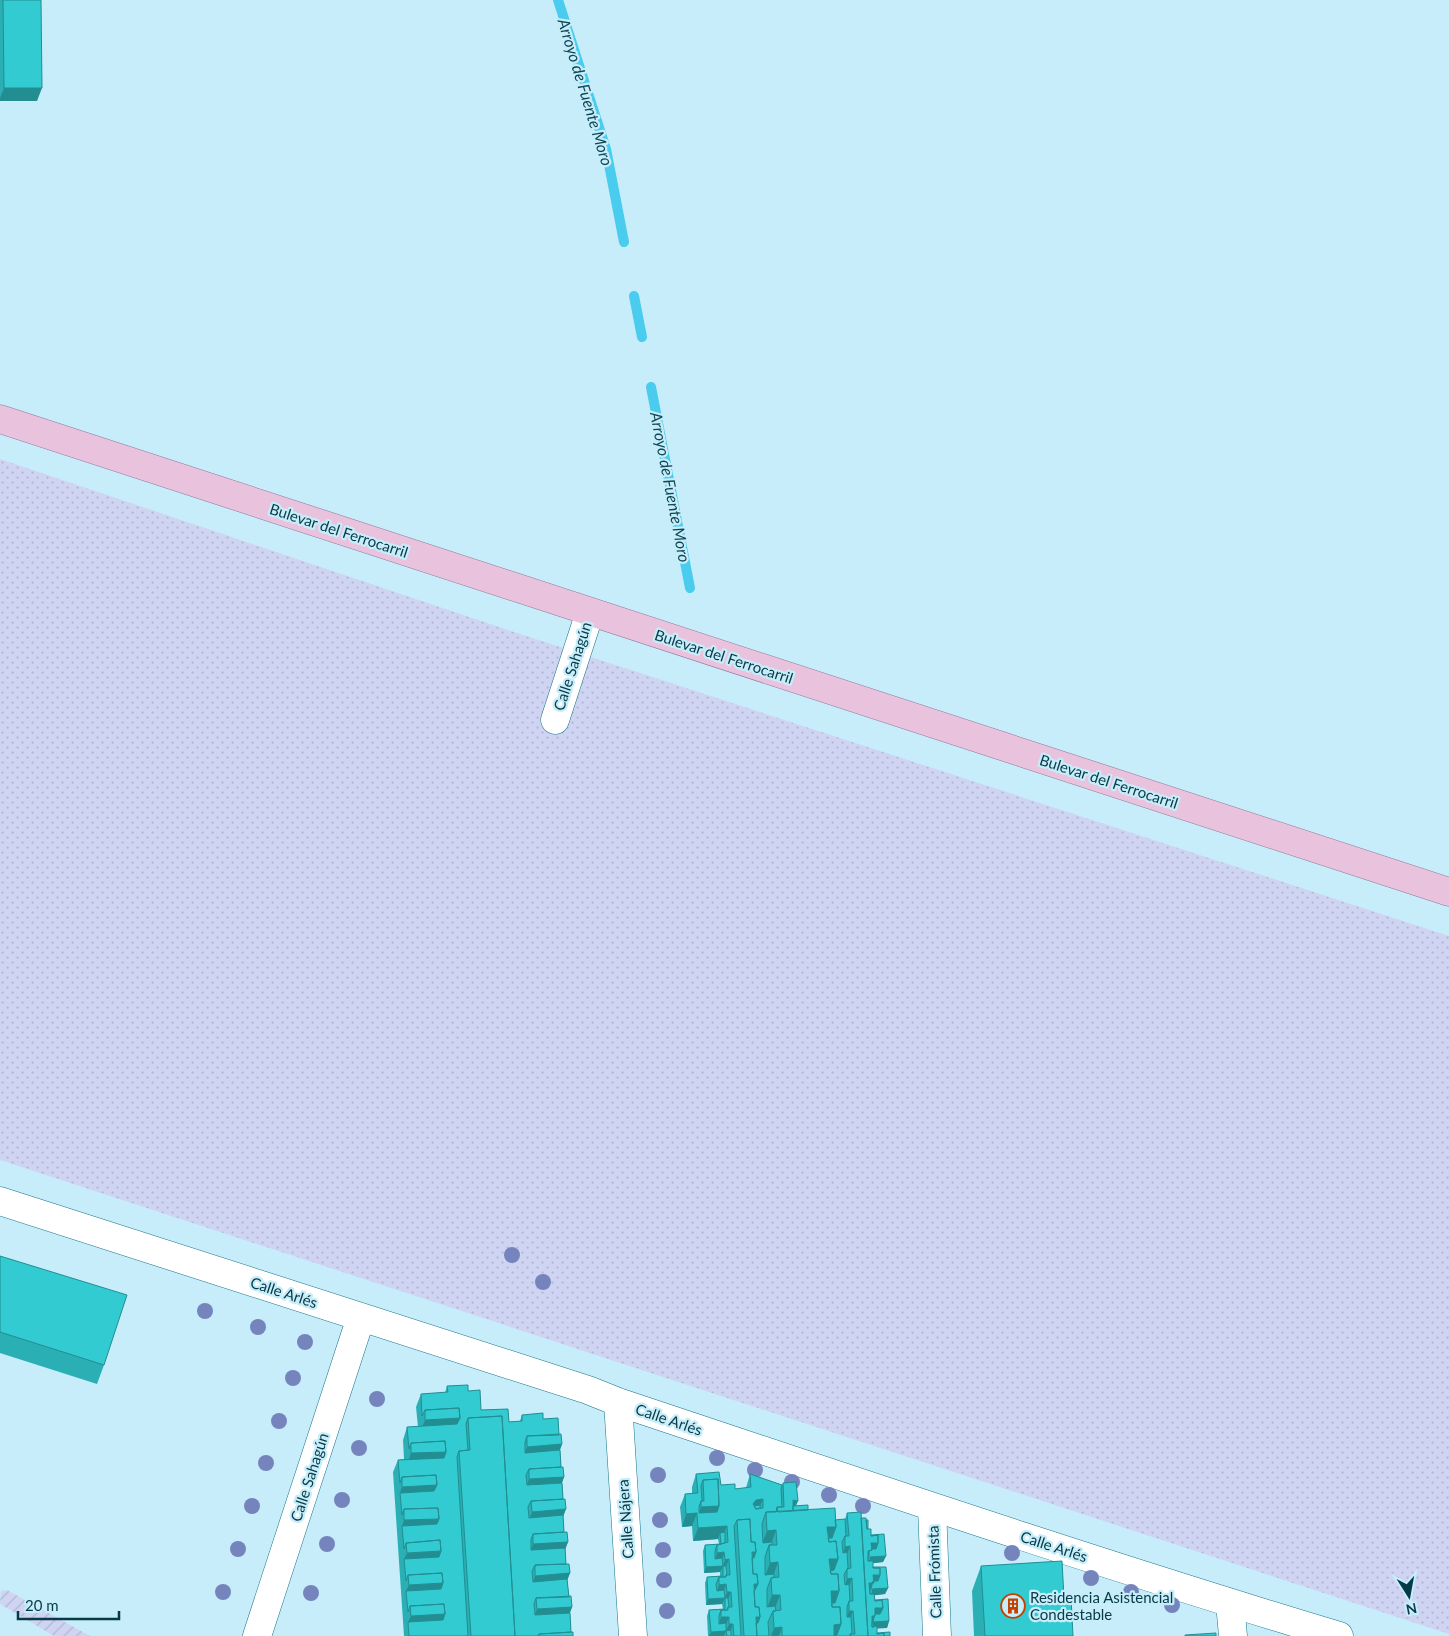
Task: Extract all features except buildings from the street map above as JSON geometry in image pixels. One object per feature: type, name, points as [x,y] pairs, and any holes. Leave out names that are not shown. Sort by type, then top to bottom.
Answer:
[{"type":"main road","name":"Bulevar del Ferrocarril","points":[[0,419],[1449,892]]},
{"type":"street","name":"Calle Sahagún","points":[[555,720],[590,612]]},
{"type":"street","name":"Calle Arlés","points":[[0,1201],[588,1390],[618,1402],[932,1507],[1339,1636]]},
{"type":"street","name":"Calle Sahagún","points":[[257,1636],[360,1317]]},
{"type":"street","name":"Calle Nájera","points":[[618,1402],[633,1636]]},
{"type":"street","name":"Calle Frómista","points":[[932,1507],[937,1636]]},
{"type":"street","points":[[1230,1603],[1233,1636]]},
{"type":"shaded area","points":[[0,459],[514,632],[1449,936],[1449,1634],[0,1160]]},
{"type":"shaded area","points":[[7,1590],[90,1636],[54,1636],[0,1604],[1,1591]]},
{"type":"waterway","name":"Arroyo de Fuente Moro","points":[[558,0],[606,149],[624,242]]},
{"type":"waterway","name":"Arroyo de Fuente Moro","points":[[634,296],[642,337]]},
{"type":"waterway","name":"Arroyo de Fuente Moro","points":[[651,387],[690,588]]},
{"type":"place","name":"Residencia Asistencial Condestable","points":[[1013,1606]]}]
